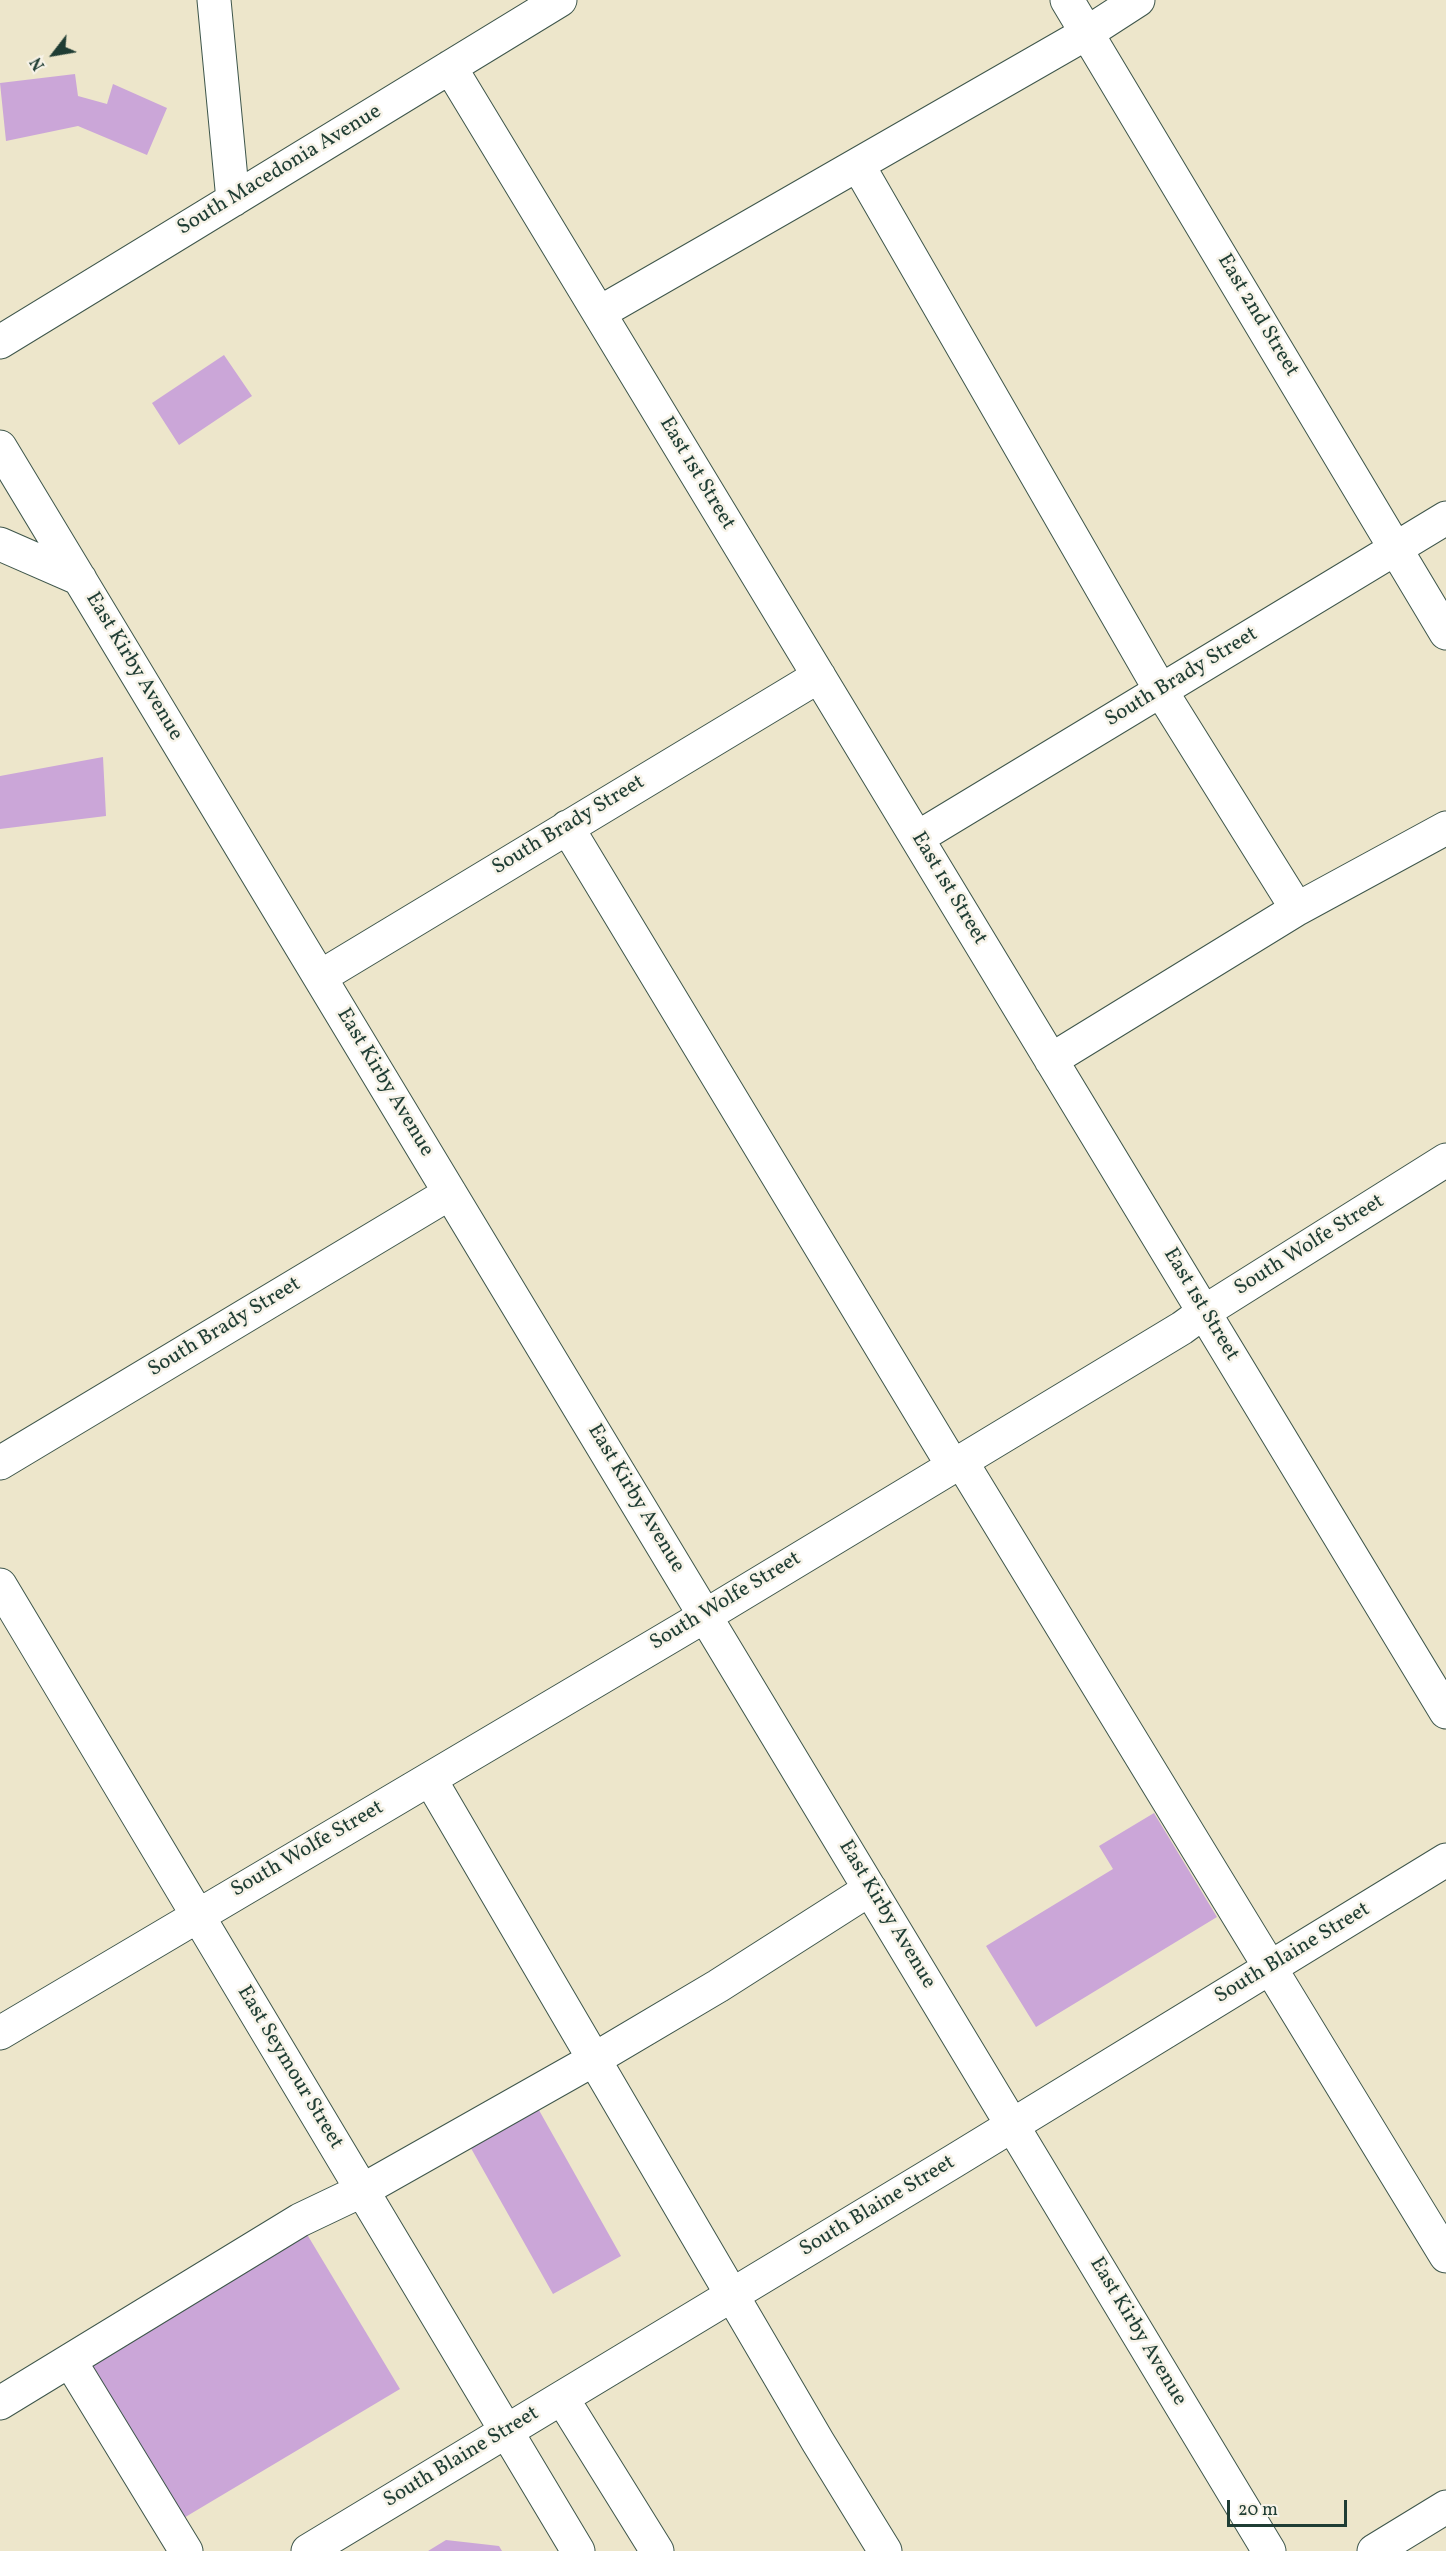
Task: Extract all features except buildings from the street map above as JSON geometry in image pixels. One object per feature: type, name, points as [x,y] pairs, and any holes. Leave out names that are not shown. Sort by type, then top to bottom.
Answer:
[{"type":"street","points":[[214,0],[233,200]]},
{"type":"street","name":"South Macedonia Avenue","points":[[0,342],[560,0]]},
{"type":"street","name":"East 2nd Street","points":[[1067,0],[1446,633]]},
{"type":"street","points":[[599,313],[1087,33],[1138,0]]},
{"type":"street","name":"East 1st Street","points":[[450,67],[1446,1712]]},
{"type":"street","points":[[858,165],[1161,691],[1297,909]]},
{"type":"street","name":"East Kirby Avenue","points":[[0,447],[1269,2551]]},
{"type":"street","name":"South Brady Street","points":[[917,838],[1446,518]]},
{"type":"street","points":[[0,544],[80,579]]},
{"type":"street","name":"South Brady Street","points":[[320,977],[819,676]]},
{"type":"street","points":[[567,827],[1446,2256]]},
{"type":"street","points":[[1051,1060],[1297,909],[1446,828]]},
{"type":"street","name":"South Wolfe Street","points":[[0,2033],[705,1616],[957,1464],[1182,1328],[1446,1160]]},
{"type":"street","name":"South Brady Street","points":[[0,1462],[450,1193]]},
{"type":"street","name":"East Seymour Street","points":[[0,1585],[578,2551]]},
{"type":"street","points":[[430,1779],[818,2442],[885,2551]]},
{"type":"street","name":"South Blaine Street","points":[[308,2551],[1012,2126],[1446,1860]]},
{"type":"street","points":[[0,2403],[300,2220],[363,2190],[593,2060],[718,1986],[870,1889]]},
{"type":"street","points":[[70,2361],[186,2551]]},
{"type":"street","points":[[562,2398],[657,2551]]},
{"type":"street","points":[[1374,2551],[1446,2507]]}]
